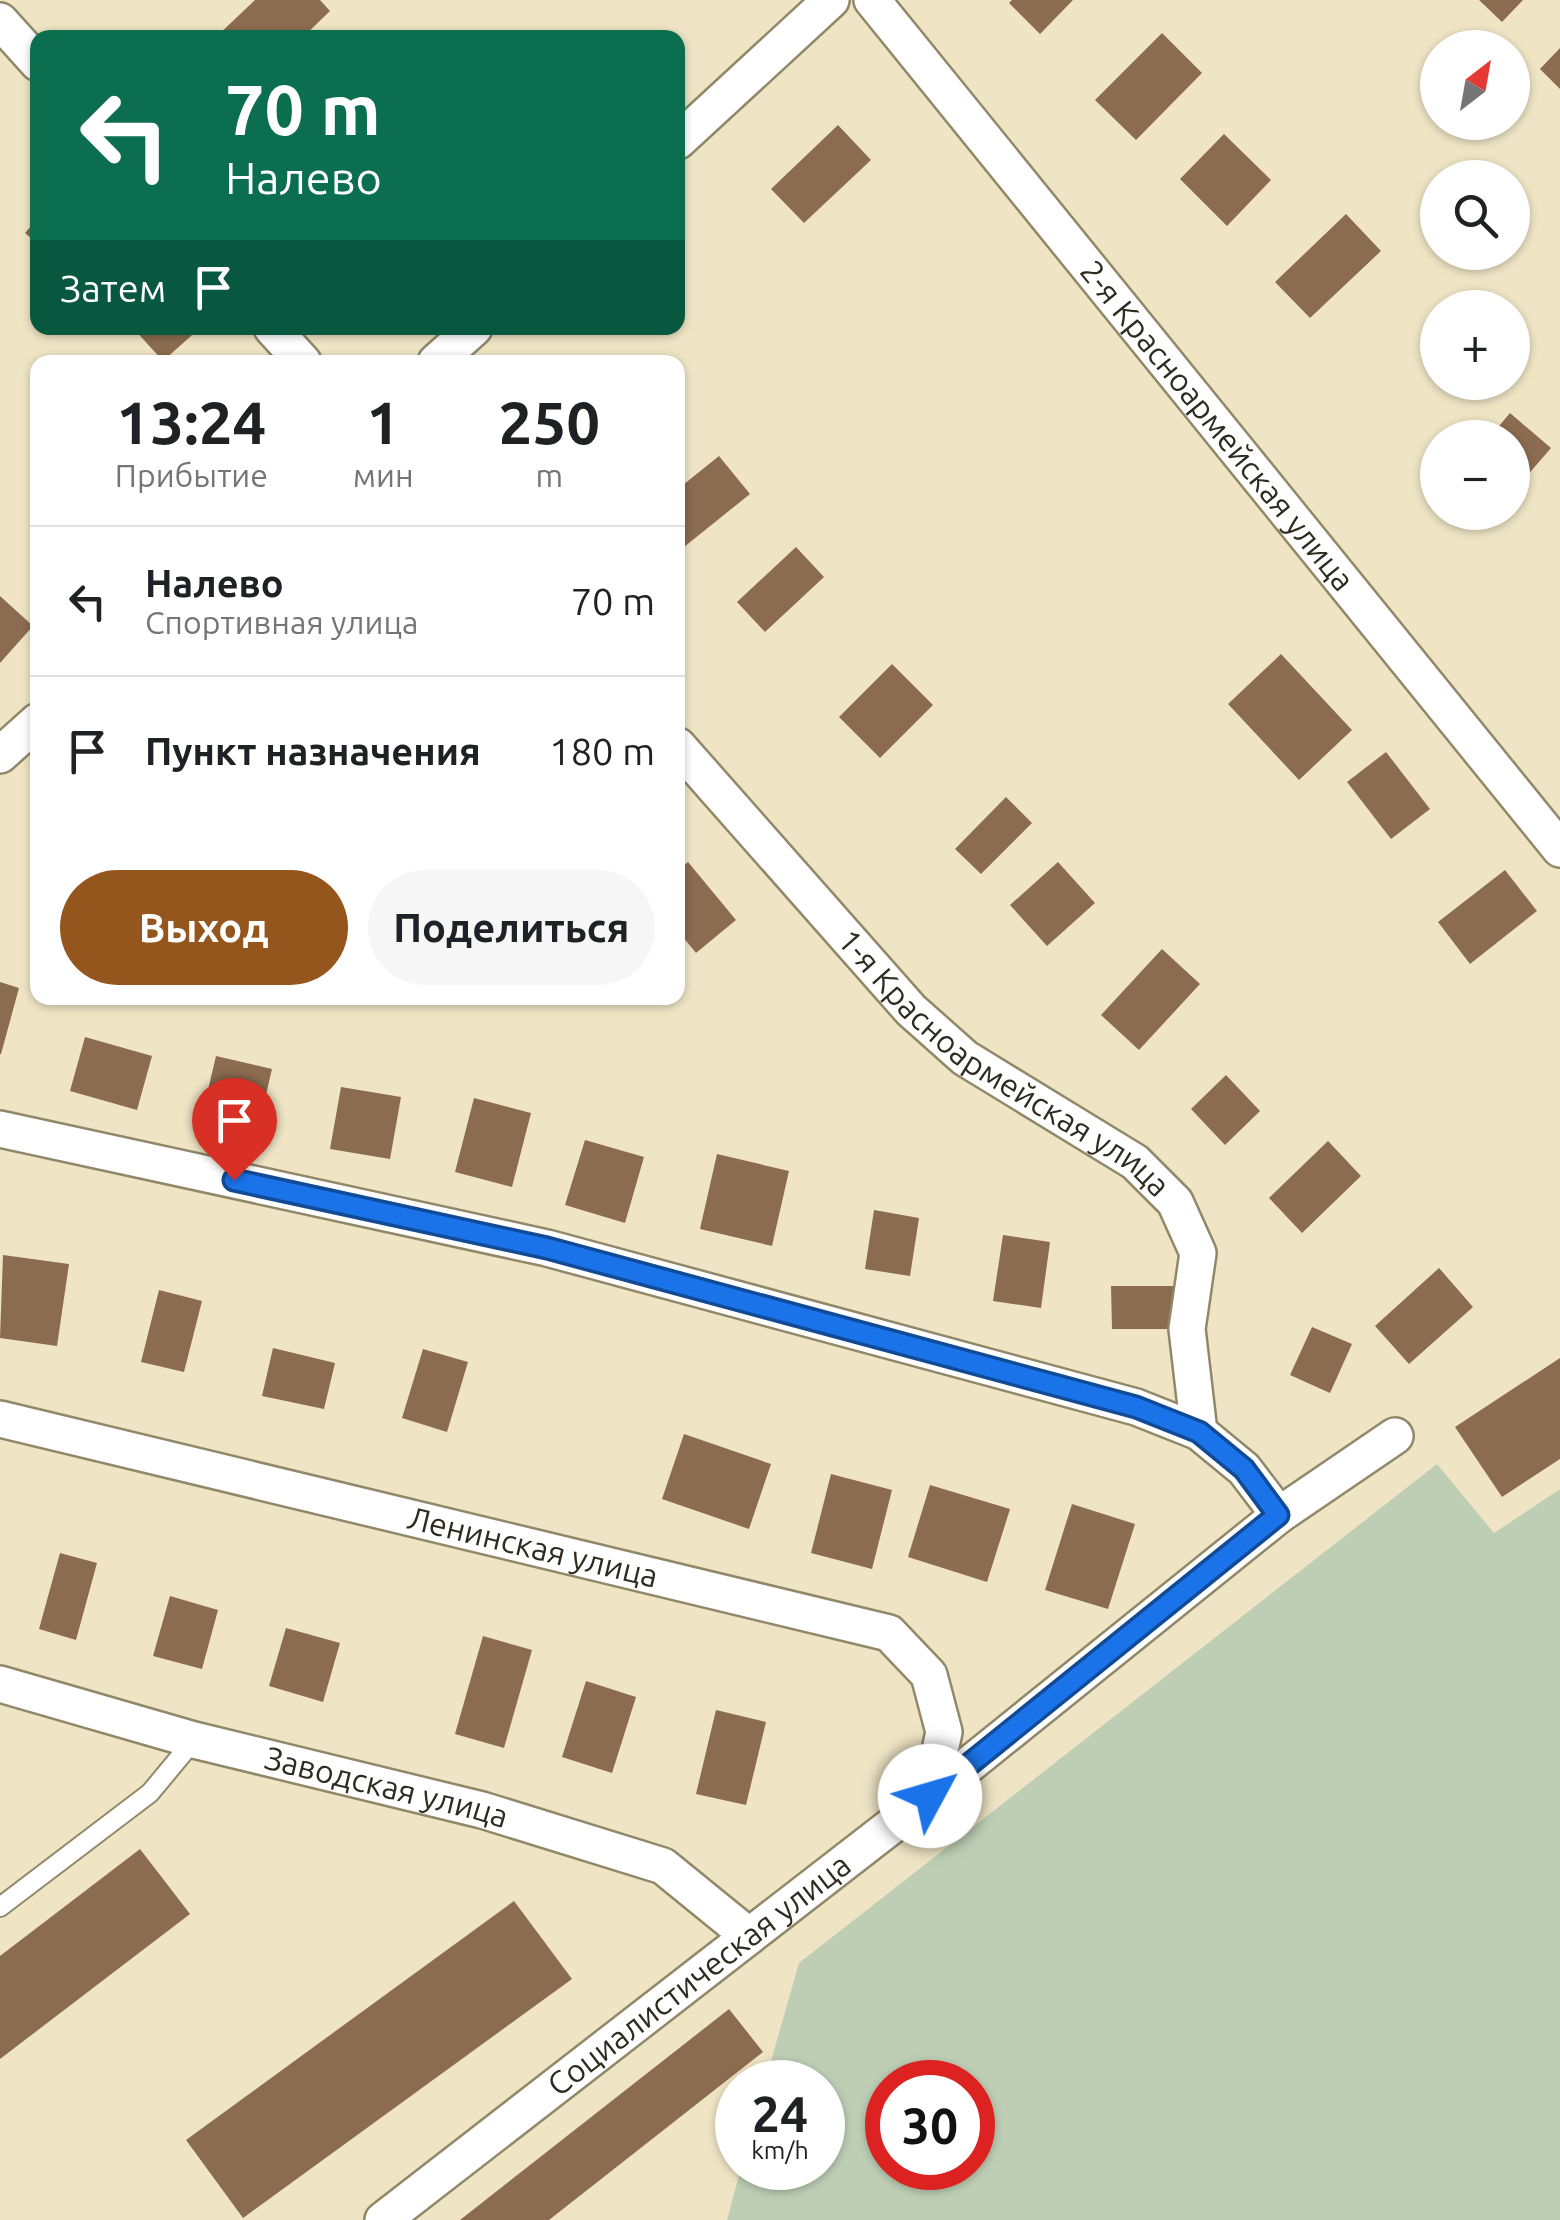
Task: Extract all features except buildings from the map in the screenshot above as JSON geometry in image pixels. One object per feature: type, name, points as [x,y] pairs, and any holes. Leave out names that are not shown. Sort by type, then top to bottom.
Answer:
[{"type":"street","points":[[685,135],[831,0]]},
{"type":"street","name":"2-я Красноармейская улица","points":[[872,0],[1560,849]]},
{"type":"street","points":[[0,21],[30,54]]},
{"type":"street","points":[[279,335],[297,355]]},
{"type":"street","points":[[444,355],[466,335]]},
{"type":"street","points":[[0,755],[30,729]]},
{"type":"street","name":"1-я Красноармейская улица","points":[[685,754],[911,1010],[966,1058],[1135,1162],[1175,1202],[1198,1254],[1188,1329],[1199,1432]]},
{"type":"street","points":[[0,1129],[547,1248],[1136,1407],[1199,1432],[1244,1469],[1278,1515]]},
{"type":"street","name":"Ленинская улица","points":[[0,1419],[889,1633],[930,1675],[944,1732],[930,1796]]},
{"type":"street","name":"Социалистическая улица","points":[[383,2220],[930,1796],[1278,1515],[1395,1436]]},
{"type":"street","name":"Заводская улица","points":[[0,1684],[194,1740],[482,1810],[663,1866],[748,1936]]},
{"type":"lane","points":[[0,1907],[150,1793],[194,1740]]},
{"type":"green space","points":[[1437,1464],[1494,1533],[1560,1489],[1560,2220],[727,2220],[735,2190],[845,2190],[845,2060],[771,2060],[799,1963]]},
{"type":"route","points":[[234,1180],[547,1248],[1136,1407],[1199,1432],[1244,1469],[1278,1515],[930,1796]]}]
